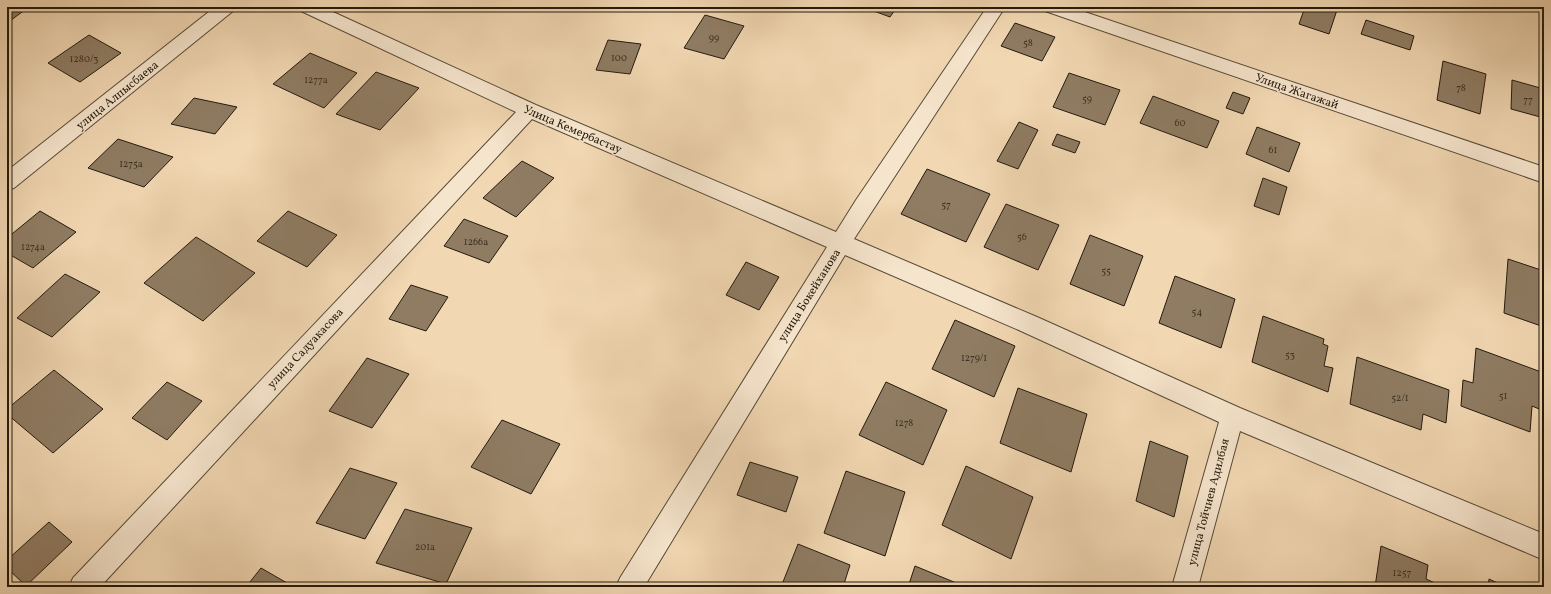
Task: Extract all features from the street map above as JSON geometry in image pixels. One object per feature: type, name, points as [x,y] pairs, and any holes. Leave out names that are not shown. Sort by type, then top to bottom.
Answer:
[{"type":"street","name":"улица Алпысбаева","points":[[7,182],[227,7]]},
{"type":"street","name":"Улица Кемербастау","points":[[307,7],[529,110],[1029,324],[1232,416],[1544,547]]},
{"type":"street","name":"улица Бокейханова","points":[[629,587],[864,206],[996,7]]},
{"type":"street","name":"Улица Жагажай","points":[[1051,7],[1544,175]]},
{"type":"street","name":"улица Садуакасова","points":[[82,587],[529,110]]},
{"type":"street","name":"улица Тойчиев Адилбая","points":[[1185,587],[1232,416]]},
{"type":"building","points":[[7,7],[29,7],[7,23]]},
{"type":"building","points":[[873,7],[897,7],[890,17],[871,10]]},
{"type":"building","points":[[1305,7],[1327,7],[1337,10],[1329,34],[1299,24]]},
{"type":"building","points":[[705,15],[744,26],[724,59],[684,48]]},
{"type":"building","points":[[1366,20],[1414,36],[1410,50],[1361,34]]},
{"type":"building","points":[[1015,23],[1055,37],[1042,61],[1001,46]]},
{"type":"building","points":[[89,35],[121,53],[80,82],[48,63]]},
{"type":"building","points":[[608,40],[641,44],[630,74],[596,70]]},
{"type":"building","points":[[310,53],[357,73],[324,108],[273,84]]},
{"type":"building","points":[[1443,61],[1486,74],[1480,114],[1437,100]]},
{"type":"building","points":[[376,72],[419,88],[380,130],[336,114]]},
{"type":"building","points":[[1069,73],[1120,90],[1105,125],[1053,107]]},
{"type":"building","points":[[1512,80],[1544,89],[1544,118],[1511,109]]},
{"type":"building","points":[[1233,92],[1250,98],[1243,114],[1226,108]]},
{"type":"building","points":[[1153,96],[1219,121],[1207,148],[1140,123]]},
{"type":"building","points":[[194,98],[237,107],[215,134],[171,124]]},
{"type":"building","points":[[1019,122],[1038,130],[1018,169],[997,161]]},
{"type":"building","points":[[1257,127],[1300,143],[1289,172],[1246,154]]},
{"type":"building","points":[[1057,134],[1080,142],[1075,153],[1052,145]]},
{"type":"building","points":[[118,139],[173,157],[144,187],[88,168]]},
{"type":"building","points":[[522,161],[554,178],[516,217],[483,198]]},
{"type":"building","points":[[927,169],[990,194],[966,242],[901,214]]},
{"type":"building","points":[[1263,178],[1287,187],[1279,215],[1254,206]]},
{"type":"building","points":[[1006,204],[1059,225],[1038,270],[984,247]]},
{"type":"building","points":[[40,211],[76,232],[33,268],[7,253],[7,238]]},
{"type":"building","points":[[288,211],[337,235],[307,267],[257,241]]},
{"type":"building","points":[[464,219],[508,236],[489,263],[444,246]]},
{"type":"building","points":[[1090,235],[1143,256],[1124,306],[1070,284]]},
{"type":"building","points":[[196,237],[255,273],[203,321],[144,283]]},
{"type":"building","points":[[1508,259],[1544,271],[1544,327],[1504,313]]},
{"type":"building","points":[[746,262],[779,277],[759,310],[726,295]]},
{"type":"building","points":[[65,274],[100,292],[52,337],[17,318]]},
{"type":"building","points":[[1175,276],[1235,299],[1221,348],[1159,323]]},
{"type":"building","points":[[411,285],[448,297],[426,331],[389,319]]},
{"type":"building","points":[[1263,316],[1324,339],[1323,344],[1328,346],[1324,366],[1333,368],[1328,392],[1252,362]]},
{"type":"building","points":[[955,320],[1015,346],[994,397],[932,369]]},
{"type":"building","points":[[1476,348],[1544,373],[1544,411],[1532,406],[1530,432],[1461,406],[1463,380],[1473,383]]},
{"type":"building","points":[[1357,357],[1449,390],[1446,423],[1423,414],[1421,430],[1350,404]]},
{"type":"building","points":[[367,358],[409,374],[372,428],[329,411]]},
{"type":"building","points":[[54,370],[103,409],[53,453],[7,414],[7,409]]},
{"type":"building","points":[[167,382],[202,401],[167,440],[132,418]]},
{"type":"building","points":[[886,382],[947,410],[923,465],[859,435]]},
{"type":"building","points":[[1018,388],[1087,414],[1071,472],[1000,443]]},
{"type":"building","points":[[502,420],[560,444],[531,494],[471,467]]},
{"type":"building","points":[[1150,441],[1188,456],[1174,517],[1136,501]]},
{"type":"building","points":[[750,462],[798,477],[786,512],[737,495]]},
{"type":"building","points":[[966,466],[1033,497],[1011,559],[942,525]]},
{"type":"building","points":[[350,468],[397,483],[365,539],[316,523]]},
{"type":"building","points":[[846,471],[905,492],[885,556],[824,533]]},
{"type":"building","points":[[405,509],[472,528],[446,584],[376,563]]},
{"type":"building","points":[[49,522],[72,542],[26,586],[7,568],[7,560]]},
{"type":"building","points":[[798,544],[850,565],[843,587],[781,587]]},
{"type":"building","points":[[1381,546],[1428,565],[1426,579],[1444,587],[1375,587]]},
{"type":"building","points":[[915,566],[966,587],[908,587]]},
{"type":"building","points":[[261,568],[294,587],[246,587]]},
{"type":"building","points":[[1489,579],[1506,587],[1488,587]]}]
